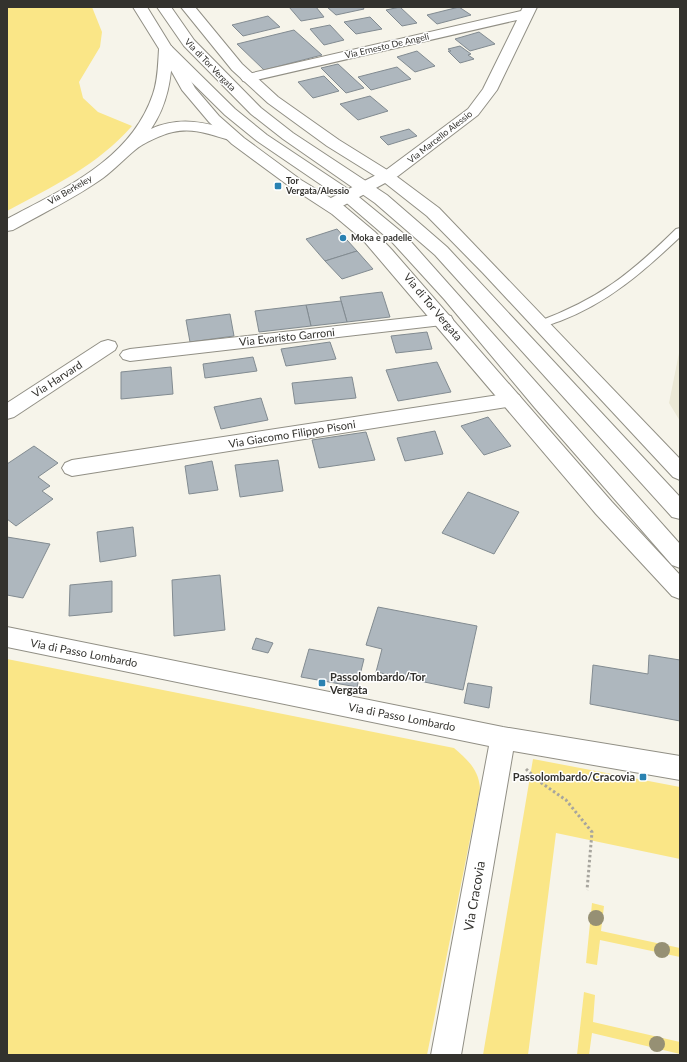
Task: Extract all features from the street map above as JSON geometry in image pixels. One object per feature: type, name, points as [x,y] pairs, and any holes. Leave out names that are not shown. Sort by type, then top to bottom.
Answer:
[{"type":"street","name":"Via di Tor Vergata","points":[[140,7],[189,90],[230,135],[246,149],[295,183],[348,196],[405,218],[444,255],[680,511]]},
{"type":"street","name":"Via di Tor Vergata","points":[[164,7],[189,43],[256,111],[288,136],[348,196],[373,241],[405,274],[604,508],[680,590]]},
{"type":"street","name":"Via di Tor Vergata","points":[[188,7],[229,59],[248,78],[282,107],[305,124],[386,176],[425,205],[541,324],[680,472]]},
{"type":"street","name":"Via Marcello Alessio","points":[[348,196],[386,176],[461,122],[479,106],[493,84],[528,10]]},
{"type":"street","name":"Via Ernesto De Angeli","points":[[248,78],[528,10]]},
{"type":"street","name":"Via di Tor Vergata","points":[[166,49],[244,124],[348,196],[387,228],[408,249],[680,559]]},
{"type":"street","name":"Via Berkeley","points":[[7,226],[102,172],[129,148],[149,122],[160,96],[164,83],[166,49]]},
{"type":"street","name":"Via Berkeley","points":[[129,148],[162,130],[183,124],[203,126],[230,135]]},
{"type":"street","name":"Via Evaristo Garroni","points":[[130,355],[444,320]]},
{"type":"street","name":"Via Harvard","points":[[7,412],[108,346]]},
{"type":"street","name":"Via Giacomo Filippo Pisoni","points":[[72,468],[512,400]]},
{"type":"street","name":"Via di Passo Lombardo","points":[[7,638],[503,738],[680,768]]},
{"type":"street","name":"Via Cracovia","points":[[446,1055],[503,738]]},
{"type":"lane","points":[[541,324],[584,308],[619,287],[643,267],[680,231]]},
{"type":"path","points":[[503,738],[524,767],[540,782],[566,800],[592,832],[587,890]]},
{"type":"shaded area","points":[[7,7],[92,7],[102,32],[100,47],[79,82],[83,98],[98,112],[132,126],[119,140],[89,164],[57,184],[7,211]]},
{"type":"shaded area","points":[[680,348],[680,421],[669,403]]},
{"type":"shaded area","points":[[7,659],[454,748],[464,757],[475,771],[480,789],[427,1055],[7,1055]]},
{"type":"shaded area","points":[[533,759],[680,787],[680,859],[556,833],[528,1055],[483,1055]]},
{"type":"shaded area","points":[[592,903],[604,906],[601,931],[680,948],[680,957],[600,940],[597,965],[586,963]]},
{"type":"shaded area","points":[[584,992],[595,995],[593,1022],[680,1042],[680,1054],[592,1033],[589,1055],[577,1055]]},
{"type":"building","points":[[289,7],[316,7],[324,17],[301,21]]},
{"type":"building","points":[[327,7],[363,7],[364,9],[336,15]]},
{"type":"building","points":[[400,7],[417,23],[402,26],[386,10]]},
{"type":"building","points":[[459,7],[471,15],[437,24],[427,15]]},
{"type":"building","points":[[268,16],[280,27],[243,36],[232,25]]},
{"type":"building","points":[[370,17],[382,29],[356,34],[344,22]]},
{"type":"building","points":[[330,25],[344,40],[324,45],[310,29]]},
{"type":"building","points":[[294,30],[322,55],[264,70],[237,44]]},
{"type":"building","points":[[479,32],[495,44],[470,51],[455,39]]},
{"type":"building","points":[[460,46],[471,54],[468,55],[474,59],[460,63],[448,51],[451,51],[448,49]]},
{"type":"building","points":[[417,51],[435,66],[415,72],[397,57]]},
{"type":"building","points":[[338,64],[364,88],[346,93],[321,68]]},
{"type":"building","points":[[397,67],[411,79],[371,90],[358,77]]},
{"type":"building","points":[[324,76],[339,91],[313,98],[298,82]]},
{"type":"building","points":[[370,96],[388,111],[358,120],[340,104]]},
{"type":"building","points":[[409,129],[417,136],[388,145],[380,137]]},
{"type":"building","points":[[337,229],[357,251],[325,261],[306,239]]},
{"type":"building","points":[[357,251],[373,269],[342,279],[325,261]]},
{"type":"building","points":[[382,292],[390,317],[347,322],[340,297]]},
{"type":"building","points":[[341,301],[347,322],[311,326],[306,305]]},
{"type":"building","points":[[306,305],[311,326],[259,332],[255,311]]},
{"type":"building","points":[[230,314],[234,336],[190,342],[186,320]]},
{"type":"building","points":[[427,332],[432,349],[396,353],[391,336]]},
{"type":"building","points":[[330,342],[336,359],[286,366],[281,349]]},
{"type":"building","points":[[253,357],[257,371],[205,378],[203,364]]},
{"type":"building","points":[[437,362],[451,392],[398,401],[386,370]]},
{"type":"building","points":[[171,367],[173,394],[121,399],[121,372]]},
{"type":"building","points":[[352,377],[356,398],[295,404],[292,383]]},
{"type":"building","points":[[261,398],[268,420],[221,429],[214,407]]},
{"type":"building","points":[[488,417],[511,446],[484,455],[461,426]]},
{"type":"building","points":[[435,431],[443,454],[405,461],[397,438]]},
{"type":"building","points":[[366,432],[375,460],[319,468],[312,440]]},
{"type":"building","points":[[34,446],[58,463],[38,477],[50,486],[42,491],[53,499],[16,526],[7,519],[7,464]]},
{"type":"building","points":[[278,460],[283,491],[240,497],[235,465]]},
{"type":"building","points":[[212,461],[218,490],[189,494],[185,466]]},
{"type":"building","points":[[468,492],[519,512],[494,554],[442,533]]},
{"type":"building","points":[[133,527],[136,556],[100,562],[97,532]]},
{"type":"building","points":[[7,537],[50,544],[23,598],[7,595]]},
{"type":"building","points":[[220,575],[225,630],[174,636],[172,580]]},
{"type":"building","points":[[112,581],[112,612],[69,616],[70,585]]},
{"type":"building","points":[[378,607],[477,626],[463,690],[376,672],[382,649],[366,645]]},
{"type":"building","points":[[256,638],[273,643],[268,653],[252,649]]},
{"type":"building","points":[[309,649],[364,659],[357,687],[301,677]]},
{"type":"building","points":[[649,655],[680,660],[680,721],[590,704],[593,665],[648,674]]},
{"type":"building","points":[[468,683],[492,687],[489,708],[464,703]]},
{"type":"place","name":"Tor Vergata/Alessio","points":[[278,186]]},
{"type":"place","name":"Moka e padelle","points":[[343,238]]},
{"type":"place","name":"Passolombardo/Tor Vergata","points":[[322,683]]},
{"type":"place","name":"Passolombardo/Cracovia","points":[[643,777]]}]
